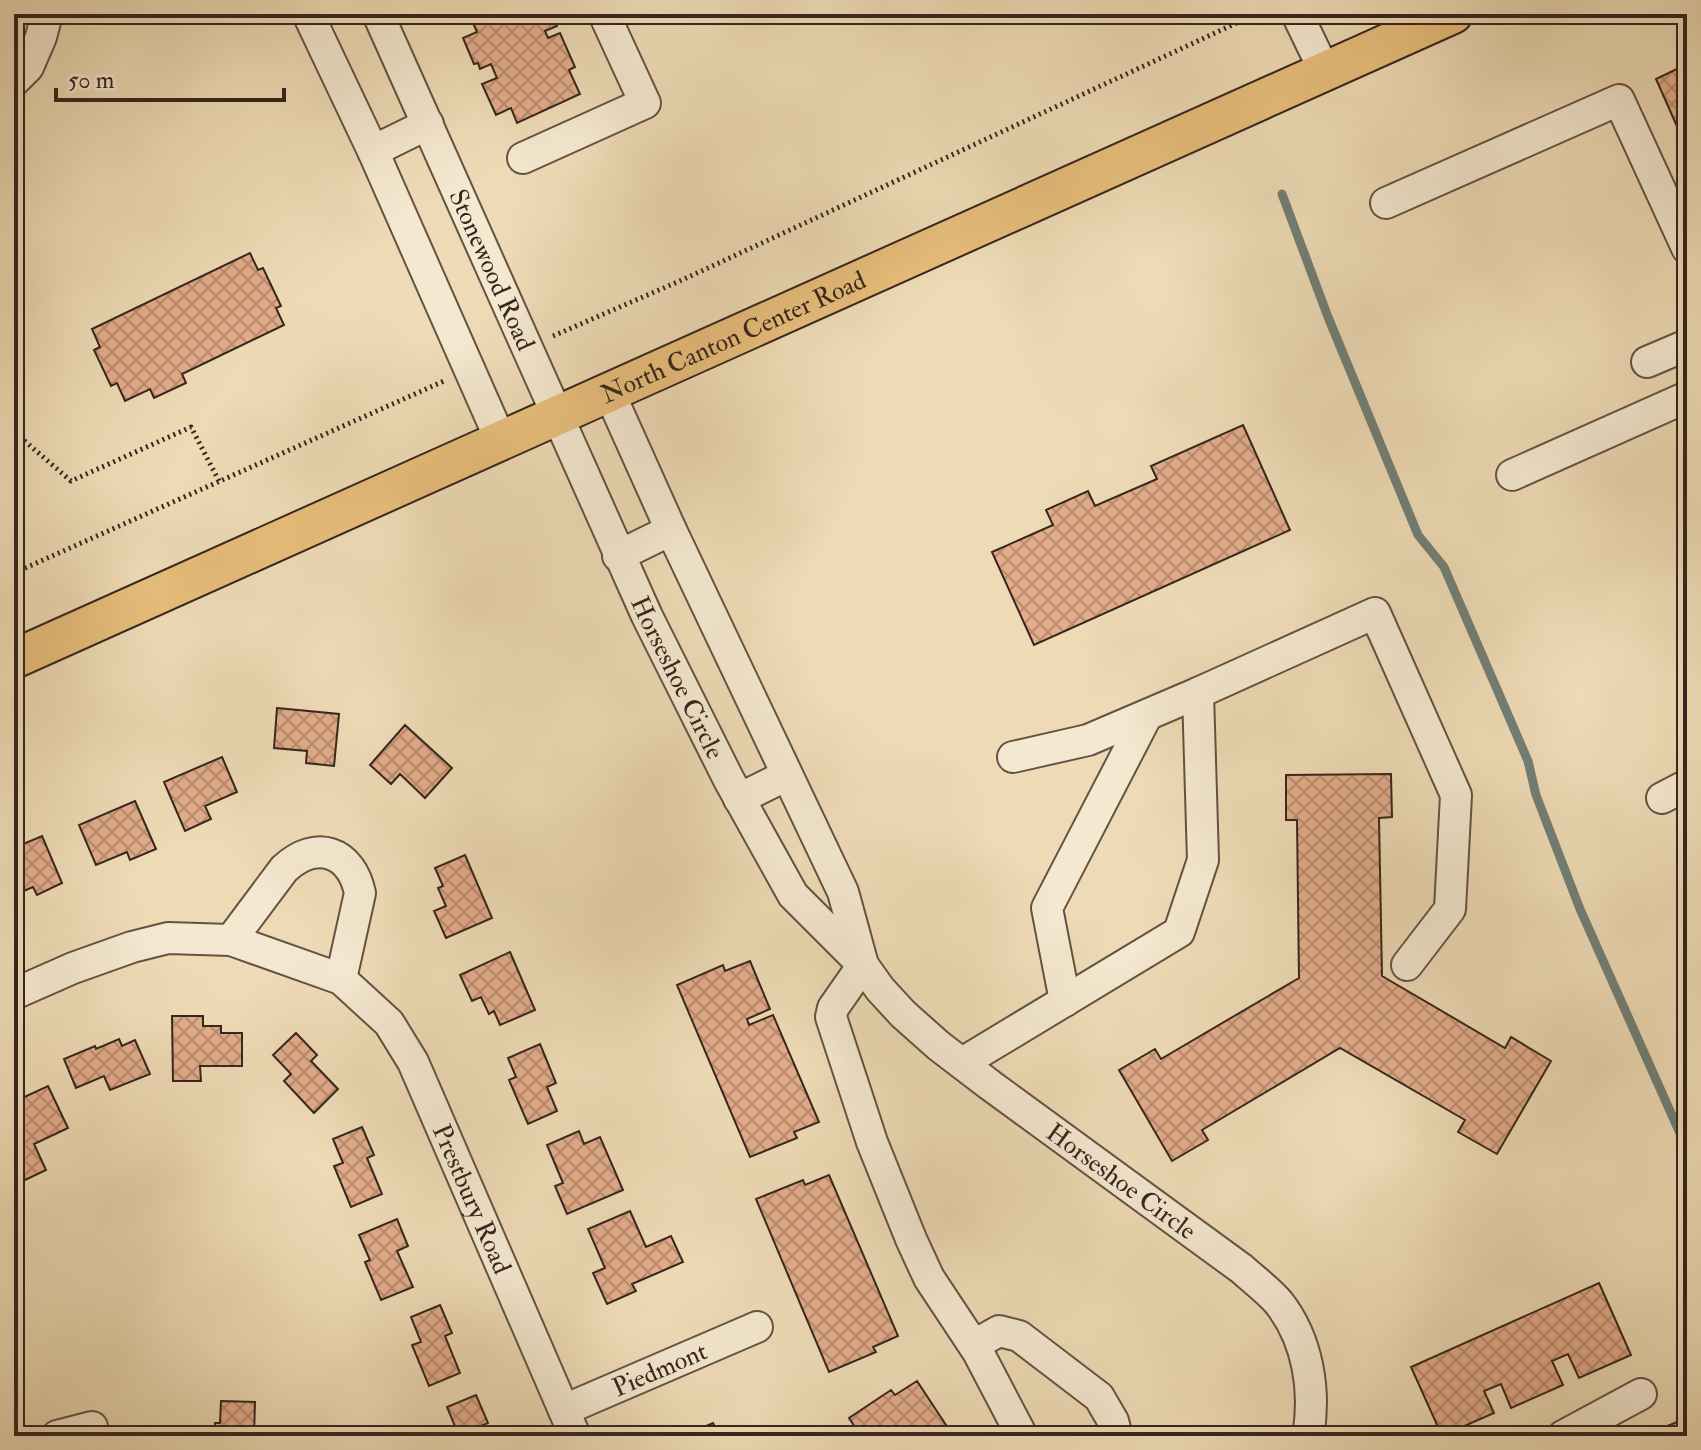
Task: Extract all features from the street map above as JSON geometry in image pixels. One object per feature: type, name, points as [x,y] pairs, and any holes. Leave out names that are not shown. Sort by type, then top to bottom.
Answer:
[{"type":"main road","name":"North Canton Center Road","points":[[14,659],[1453,14]]},
{"type":"street","points":[[14,81],[28,67],[47,14]]},
{"type":"street","points":[[308,14],[373,151],[501,441]]},
{"type":"street","name":"Stonewood Road","points":[[378,14],[558,415]]},
{"type":"street","points":[[523,158],[645,103],[604,14]]},
{"type":"street","points":[[1297,14],[1325,72]]},
{"type":"street","points":[[1386,203],[1619,100],[1687,248]]},
{"type":"street","points":[[373,151],[428,124]]},
{"type":"street","points":[[1647,362],[1687,345]]},
{"type":"street","name":"Horseshoe Circle","points":[[609,392],[843,892],[863,965]]},
{"type":"street","points":[[1512,475],[1687,397]]},
{"type":"street","name":"Horseshoe Circle","points":[[558,415],[618,556],[654,630],[739,799],[793,895],[863,965],[903,1014],[962,1063],[1242,1269],[1279,1303],[1299,1337],[1310,1374],[1308,1436]]},
{"type":"street","points":[[618,556],[671,530]]},
{"type":"street","points":[[1013,757],[1088,740],[1375,613],[1456,795],[1450,909],[1407,965]]},
{"type":"street","points":[[962,1063],[1179,932],[1203,860],[1198,693]]},
{"type":"street","points":[[1065,1001],[1047,908],[1147,715]]},
{"type":"street","points":[[739,799],[787,775]]},
{"type":"street","points":[[231,940],[293,860],[307,853],[333,854],[348,865],[360,893],[341,979]]},
{"type":"street","name":"Prestbury Road","points":[[14,994],[73,968],[168,938],[231,940],[341,979],[389,1023],[413,1062],[570,1423]]},
{"type":"street","points":[[863,965],[833,1008],[831,1017],[872,1142],[929,1278],[974,1345],[1022,1436]]},
{"type":"street","name":"Piedmont","points":[[570,1423],[757,1327]]},
{"type":"street","points":[[974,1345],[999,1331],[1019,1336],[1099,1397],[1113,1421],[1117,1436]]},
{"type":"street","points":[[1579,1433],[1641,1394]]},
{"type":"street","points":[[57,1436],[92,1427]]},
{"type":"path","points":[[528,347],[682,280],[1256,14]]},
{"type":"path","points":[[14,573],[470,370]]},
{"type":"path","points":[[14,439],[20,437],[71,481],[191,427],[219,481]]},
{"type":"building","points":[[469,14],[551,14],[557,26],[545,31],[548,38],[560,33],[575,67],[569,70],[580,94],[517,123],[511,108],[496,115],[482,84],[497,78],[491,64],[480,69],[478,63],[474,64],[463,38],[477,32]]},
{"type":"building","points":[[1687,64],[1687,149],[1656,79]]},
{"type":"building","points":[[250,253],[258,270],[263,268],[281,306],[276,308],[284,325],[182,374],[186,383],[154,398],[150,389],[125,401],[117,383],[111,386],[94,350],[100,347],[92,329]]},
{"type":"building","points":[[1243,425],[1290,530],[1034,645],[992,552],[1053,525],[1046,510],[1088,491],[1095,506],[1157,479],[1151,466]]},
{"type":"building","points":[[277,708],[339,714],[334,766],[306,763],[307,751],[274,748]]},
{"type":"building","points":[[405,725],[452,768],[425,798],[400,774],[391,784],[370,765]]},
{"type":"building","points":[[222,757],[237,792],[205,806],[211,819],[185,831],[164,782]]},
{"type":"building","points":[[1391,774],[1392,817],[1379,818],[1382,976],[1505,1048],[1511,1037],[1551,1061],[1497,1154],[1458,1132],[1465,1120],[1340,1048],[1202,1130],[1208,1140],[1172,1161],[1119,1070],[1155,1049],[1161,1059],[1299,978],[1297,820],[1286,820],[1286,775]]},
{"type":"building","points":[[135,801],[156,849],[130,860],[127,852],[96,865],[79,825]]},
{"type":"building","points":[[42,836],[62,883],[37,895],[33,887],[14,895],[14,848]]},
{"type":"building","points":[[465,855],[492,918],[446,938],[434,911],[446,906],[438,888],[443,886],[435,868]]},
{"type":"building","points":[[510,952],[535,1010],[500,1025],[494,1011],[489,1014],[481,997],[472,1001],[460,975]]},
{"type":"building","points":[[750,961],[770,1009],[747,1019],[749,1025],[773,1015],[819,1122],[794,1132],[797,1138],[750,1157],[677,985],[723,965],[725,971]]},
{"type":"building","points":[[172,1016],[203,1016],[203,1026],[221,1026],[221,1033],[242,1033],[242,1066],[200,1066],[201,1081],[173,1081]]},
{"type":"building","points":[[296,1033],[317,1055],[311,1061],[338,1089],[314,1113],[284,1081],[291,1074],[273,1055]]},
{"type":"building","points":[[119,1039],[122,1046],[135,1040],[150,1074],[110,1090],[104,1076],[76,1088],[64,1059]]},
{"type":"building","points":[[540,1044],[556,1083],[547,1087],[557,1111],[528,1124],[509,1080],[516,1077],[508,1058]]},
{"type":"building","points":[[48,1086],[68,1128],[34,1144],[46,1170],[19,1183],[14,1172],[14,1098],[16,1101]]},
{"type":"building","points":[[362,1127],[374,1155],[367,1158],[382,1194],[351,1207],[334,1166],[343,1163],[333,1139]]},
{"type":"building","points":[[579,1131],[584,1144],[600,1137],[623,1190],[567,1214],[555,1186],[563,1183],[547,1145]]},
{"type":"building","points":[[829,1175],[898,1336],[873,1347],[876,1352],[829,1372],[756,1199],[803,1180],[805,1185]]},
{"type":"building","points":[[630,1211],[646,1247],[671,1236],[683,1262],[632,1284],[636,1291],[607,1304],[593,1273],[605,1268],[588,1229]]},
{"type":"building","points":[[397,1219],[408,1246],[397,1251],[413,1287],[381,1300],[365,1262],[370,1260],[359,1235]]},
{"type":"building","points":[[1599,1283],[1631,1355],[1579,1378],[1568,1354],[1552,1361],[1563,1385],[1511,1408],[1501,1384],[1484,1391],[1494,1413],[1442,1436],[1411,1367]]},
{"type":"building","points":[[440,1305],[452,1333],[445,1336],[460,1373],[429,1386],[412,1345],[421,1342],[411,1317]]},
{"type":"building","points":[[917,1381],[946,1425],[929,1436],[861,1436],[849,1418],[891,1390],[895,1395]]},
{"type":"building","points":[[476,1395],[488,1423],[481,1426],[486,1436],[449,1436],[457,1431],[447,1407]]},
{"type":"building","points":[[221,1401],[255,1402],[254,1436],[215,1436],[215,1423],[220,1423]]},
{"type":"building","points":[[1687,1413],[1687,1436],[1648,1436],[1682,1420],[1680,1416]]},
{"type":"building","points":[[713,1423],[719,1436],[683,1436]]},
{"type":"waterway","points":[[1282,194],[1328,317],[1418,535],[1444,567],[1528,761],[1536,795],[1580,909],[1687,1149]]}]
